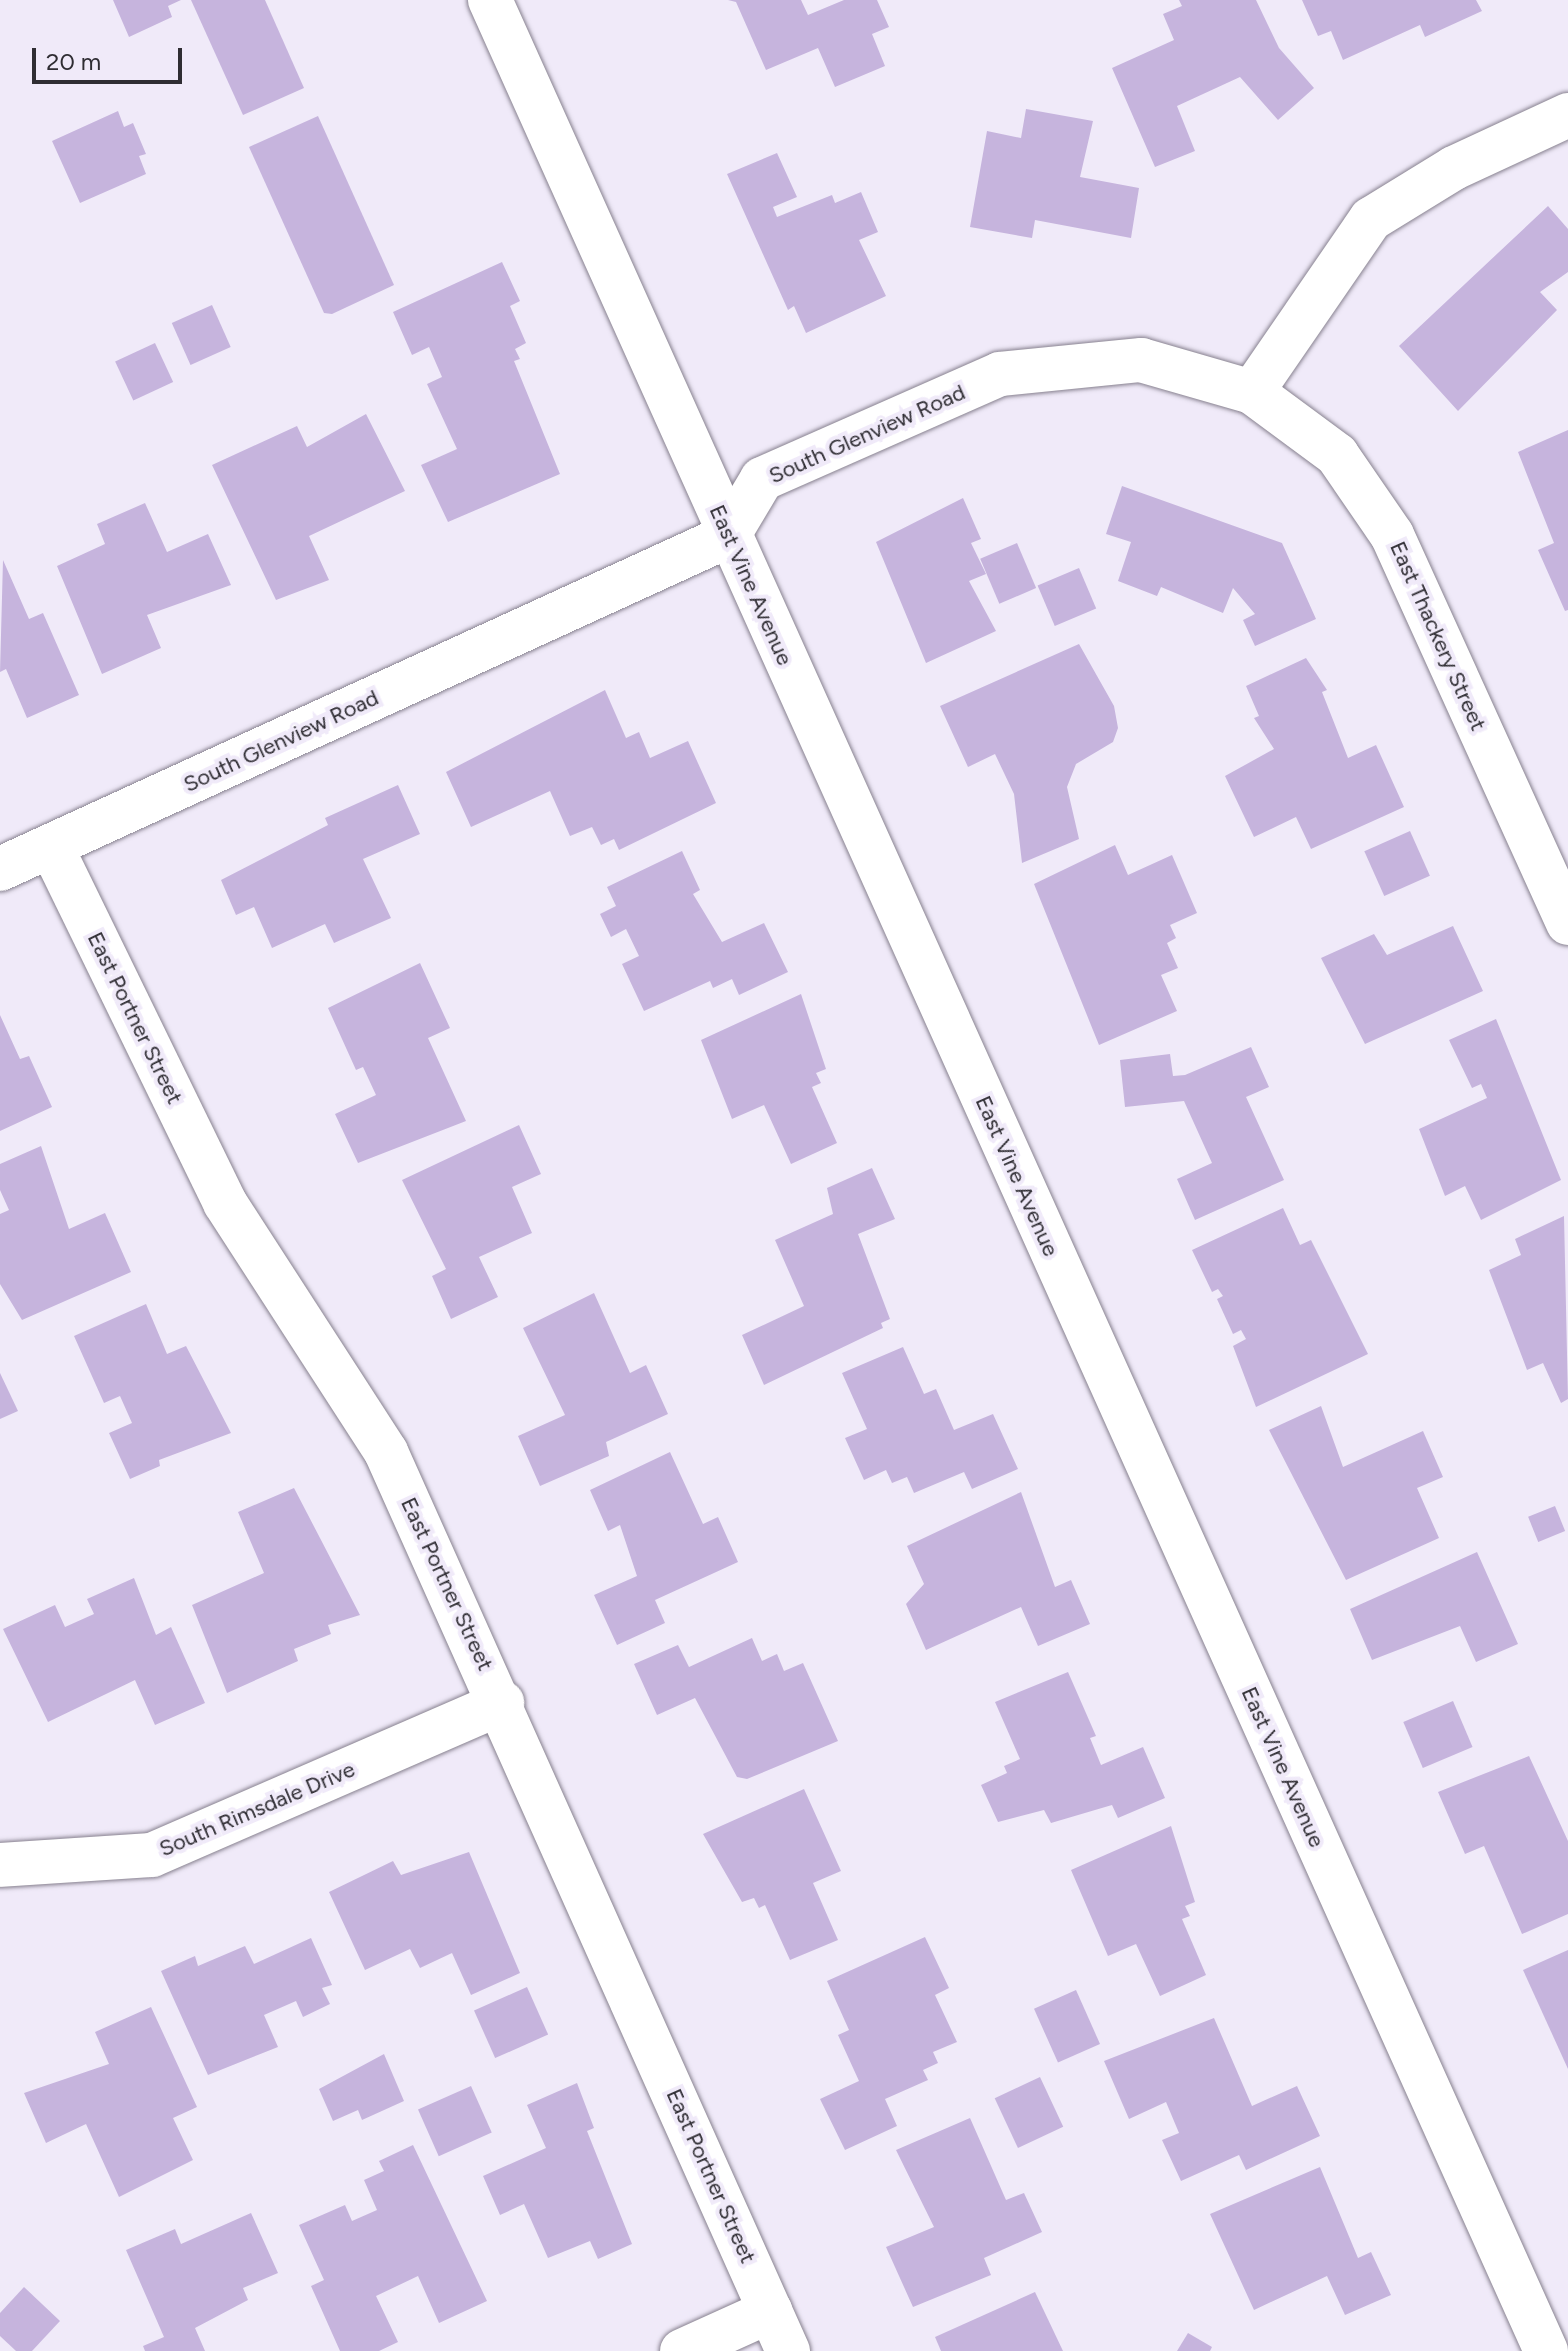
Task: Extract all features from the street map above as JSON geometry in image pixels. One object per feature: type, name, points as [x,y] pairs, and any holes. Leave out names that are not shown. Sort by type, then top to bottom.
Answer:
[{"type":"street","name":"East Vine Avenue","points":[[490,0],[728,536],[1546,2351]]},
{"type":"street","points":[[1252,392],[1371,219],[1454,168],[1568,115]]},
{"type":"street","name":"South Glenview Road","points":[[0,869],[728,536],[762,479],[1000,374],[1141,360],[1252,392]]},
{"type":"street","name":"East Thackery Street","points":[[1252,392],[1337,455],[1392,535],[1568,923]]},
{"type":"street","name":"East Portner Street","points":[[51,846],[225,1203],[386,1452],[502,1703],[788,2351]]},
{"type":"street","name":"South Rimsdale Drive","points":[[0,1865],[152,1855],[502,1703]]},
{"type":"street","points":[[682,2351],[770,2311]]},
{"type":"building","points":[[113,0],[181,0],[168,6],[172,17],[129,37]]},
{"type":"building","points":[[191,0],[265,0],[304,88],[243,115]]},
{"type":"building","points":[[728,0],[801,0],[808,15],[844,0],[877,0],[889,27],[872,34],[885,66],[835,87],[818,48],[766,70],[736,2]]},
{"type":"building","points":[[1179,0],[1256,0],[1279,48],[1314,88],[1278,120],[1240,77],[1177,106],[1195,151],[1155,167],[1112,68],[1174,40],[1163,14],[1182,6]]},
{"type":"building","points":[[1302,0],[1476,0],[1482,11],[1425,37],[1420,25],[1343,60],[1331,31],[1318,36]]},
{"type":"building","points":[[1026,109],[1093,121],[1080,177],[1139,188],[1131,238],[1035,220],[1032,238],[970,227],[987,131],[1021,138]]},
{"type":"building","points":[[118,111],[124,127],[133,123],[146,154],[139,156],[146,174],[80,203],[52,141]]},
{"type":"building","points":[[318,116],[394,285],[332,314],[324,313],[249,147]]},
{"type":"building","points":[[777,153],[797,197],[773,207],[777,217],[832,195],[835,203],[861,192],[878,232],[859,240],[886,296],[806,333],[794,306],[788,310],[727,174]]},
{"type":"building","points":[[1548,206],[1568,229],[1568,272],[1540,292],[1557,310],[1458,411],[1399,346]]},
{"type":"building","points":[[502,262],[520,301],[510,306],[526,343],[515,349],[520,359],[514,361],[560,474],[448,522],[421,465],[457,449],[427,384],[442,377],[429,347],[412,355],[393,312]]},
{"type":"building","points":[[212,305],[231,347],[191,365],[172,323]]},
{"type":"building","points":[[155,343],[173,382],[133,401],[115,362]]},
{"type":"building","points":[[366,414],[405,491],[309,536],[329,580],[276,600],[212,465],[297,426],[307,447]]},
{"type":"building","points":[[1568,430],[1568,610],[1565,611],[1538,550],[1554,543],[1518,452]]},
{"type":"building","points":[[1122,486],[1282,543],[1316,619],[1255,646],[1243,620],[1255,614],[1233,588],[1223,613],[1161,587],[1157,596],[1118,581],[1131,542],[1106,534]]},
{"type":"building","points":[[963,498],[981,539],[971,543],[986,574],[969,581],[996,631],[926,663],[876,542]]},
{"type":"building","points":[[145,503],[167,552],[208,534],[231,585],[147,615],[161,648],[102,674],[57,566],[105,544],[97,524]]},
{"type":"building","points":[[1017,543],[1036,588],[999,604],[980,559]]},
{"type":"building","points":[[3,560],[29,619],[43,613],[79,695],[27,718],[6,669],[0,672]]},
{"type":"building","points":[[1079,568],[1096,609],[1055,626],[1038,586]]},
{"type":"building","points":[[1079,644],[1114,706],[1118,728],[1113,742],[1076,764],[1067,787],[1079,839],[1022,863],[1014,794],[995,754],[968,767],[940,706]]},
{"type":"building","points":[[1306,658],[1327,690],[1322,692],[1348,758],[1376,745],[1404,807],[1311,849],[1296,817],[1254,837],[1225,776],[1274,749],[1254,718],[1259,716],[1246,686]]},
{"type":"building","points":[[605,690],[626,738],[639,732],[650,758],[688,741],[716,803],[619,850],[614,839],[601,845],[592,827],[570,836],[550,791],[471,827],[446,772]]},
{"type":"building","points":[[398,785],[420,834],[363,859],[391,918],[334,943],[325,924],[272,948],[254,907],[236,915],[221,880],[328,825],[325,818]]},
{"type":"building","points":[[1410,831],[1430,876],[1384,896],[1364,851]]},
{"type":"building","points":[[1115,845],[1128,875],[1172,855],[1197,913],[1170,925],[1176,938],[1167,943],[1178,968],[1161,975],[1177,1011],[1099,1045],[1034,884]]},
{"type":"building","points":[[682,851],[700,890],[693,894],[722,942],[764,923],[788,972],[739,995],[732,979],[713,988],[710,981],[644,1011],[622,964],[639,956],[626,929],[611,937],[600,914],[616,906],[607,887]]},
{"type":"building","points":[[1453,926],[1483,991],[1365,1044],[1321,958],[1374,934],[1387,955]]},
{"type":"building","points":[[420,963],[450,1028],[428,1038],[466,1121],[358,1163],[335,1114],[376,1095],[363,1067],[356,1070],[328,1008]]},
{"type":"building","points":[[801,994],[826,1069],[816,1073],[821,1083],[812,1087],[837,1143],[791,1164],[764,1105],[732,1119],[701,1040]]},
{"type":"building","points":[[0,1015],[20,1059],[29,1056],[52,1107],[0,1131]]},
{"type":"building","points":[[1496,1019],[1561,1180],[1481,1220],[1465,1186],[1445,1196],[1419,1129],[1487,1098],[1481,1084],[1472,1088],[1449,1040]]},
{"type":"building","points":[[1251,1047],[1269,1087],[1246,1097],[1284,1180],[1195,1220],[1177,1179],[1212,1163],[1184,1101],[1125,1107],[1120,1060],[1170,1054],[1173,1076],[1185,1075]]},
{"type":"building","points":[[519,1125],[541,1174],[512,1187],[532,1233],[479,1257],[498,1297],[451,1319],[432,1276],[446,1269],[402,1180]]},
{"type":"building","points":[[41,1146],[69,1229],[105,1213],[131,1272],[22,1320],[0,1284],[0,1214],[9,1210],[0,1190],[0,1164]]},
{"type":"building","points":[[872,1168],[895,1219],[858,1234],[890,1319],[881,1323],[883,1328],[764,1385],[742,1335],[804,1306],[775,1240],[833,1214],[827,1188]]},
{"type":"building","points":[[1283,1208],[1300,1245],[1311,1240],[1368,1354],[1256,1407],[1233,1346],[1246,1339],[1241,1330],[1233,1334],[1217,1299],[1223,1296],[1218,1289],[1212,1292],[1192,1250]]},
{"type":"building","points":[[1564,1216],[1568,1399],[1561,1403],[1543,1363],[1527,1370],[1489,1270],[1521,1255],[1515,1239]]},
{"type":"building","points":[[594,1293],[630,1373],[646,1365],[668,1414],[606,1442],[609,1456],[540,1486],[518,1436],[565,1415],[523,1328]]},
{"type":"building","points":[[146,1304],[167,1354],[186,1346],[231,1433],[159,1460],[160,1466],[130,1479],[109,1433],[132,1423],[120,1396],[104,1403],[74,1336]]},
{"type":"building","points":[[903,1347],[924,1394],[936,1389],[954,1430],[993,1414],[1018,1469],[972,1489],[964,1472],[914,1493],[907,1477],[892,1483],[886,1470],[864,1480],[845,1438],[867,1429],[842,1373]]},
{"type":"building","points":[[0,1373],[18,1411],[0,1419]]},
{"type":"building","points":[[1321,1406],[1343,1467],[1423,1431],[1443,1477],[1417,1488],[1439,1538],[1346,1580],[1269,1430]]},
{"type":"building","points":[[670,1452],[703,1524],[718,1517],[738,1562],[655,1600],[665,1623],[617,1645],[594,1595],[637,1576],[620,1525],[608,1531],[590,1490]]},
{"type":"building","points":[[294,1488],[360,1615],[328,1625],[331,1634],[294,1649],[298,1661],[227,1693],[192,1605],[264,1573],[238,1512]]},
{"type":"building","points":[[1021,1492],[1055,1587],[1071,1580],[1090,1624],[1038,1646],[1021,1607],[926,1650],[906,1604],[924,1584],[907,1546]]},
{"type":"building","points":[[1555,1506],[1565,1531],[1538,1542],[1528,1517]]},
{"type":"building","points":[[1477,1552],[1518,1644],[1476,1662],[1460,1626],[1372,1660],[1350,1609]]},
{"type":"building","points":[[134,1578],[156,1635],[171,1627],[205,1703],[155,1725],[135,1680],[48,1722],[3,1629],[55,1605],[65,1627],[94,1614],[87,1599]]},
{"type":"building","points":[[752,1638],[762,1661],[777,1654],[784,1671],[803,1663],[838,1741],[747,1779],[737,1777],[695,1698],[657,1715],[634,1664],[678,1645],[689,1667]]},
{"type":"building","points":[[1068,1672],[1096,1736],[1090,1738],[1101,1765],[1143,1747],[1165,1798],[1118,1818],[1112,1805],[1051,1823],[1044,1810],[998,1822],[981,1785],[1007,1773],[1004,1766],[1020,1759],[995,1702]]},
{"type":"building","points":[[1453,1701],[1473,1747],[1423,1768],[1403,1722]]},
{"type":"building","points":[[1529,1756],[1568,1841],[1568,1914],[1522,1934],[1484,1846],[1465,1854],[1438,1792]]},
{"type":"building","points":[[804,1789],[841,1871],[813,1883],[838,1940],[790,1960],[765,1905],[759,1908],[754,1898],[742,1902],[703,1834]]},
{"type":"building","points":[[1171,1826],[1195,1902],[1185,1906],[1190,1916],[1182,1919],[1206,1975],[1160,1996],[1136,1944],[1108,1956],[1071,1870]]},
{"type":"building","points":[[469,1852],[520,1973],[471,1995],[452,1953],[420,1968],[410,1949],[365,1970],[329,1892],[393,1861],[401,1875]]},
{"type":"building","points":[[925,1937],[949,1988],[935,1995],[957,2042],[933,2052],[938,2063],[923,2070],[928,2080],[885,2099],[897,2126],[845,2150],[820,2099],[859,2081],[838,2035],[849,2030],[827,1981]]},
{"type":"building","points":[[311,1938],[332,1985],[322,1988],[330,2004],[303,2017],[296,2001],[264,2015],[278,2047],[208,2075],[161,1971],[195,1956],[198,1966],[245,1946],[254,1964]]},
{"type":"building","points":[[1568,1950],[1568,2069],[1523,1970]]},
{"type":"building","points":[[527,1987],[548,2035],[495,2058],[474,2011]]},
{"type":"building","points":[[1076,1990],[1100,2044],[1058,2063],[1034,2009]]},
{"type":"building","points":[[151,2007],[197,2107],[173,2118],[193,2160],[119,2197],[86,2124],[46,2143],[24,2093],[109,2064],[95,2032]]},
{"type":"building","points":[[1214,2018],[1252,2106],[1297,2086],[1320,2136],[1246,2170],[1239,2155],[1181,2181],[1162,2140],[1179,2133],[1166,2102],[1129,2119],[1104,2061]]},
{"type":"building","points":[[384,2054],[404,2101],[362,2120],[358,2110],[333,2121],[319,2089]]},
{"type":"building","points":[[1040,2077],[1063,2127],[1018,2148],[995,2098]]},
{"type":"building","points":[[577,2083],[594,2128],[587,2131],[632,2244],[598,2259],[590,2241],[548,2258],[524,2204],[500,2215],[483,2176],[546,2148],[527,2105]]},
{"type":"building","points":[[471,2086],[492,2133],[439,2156],[418,2110]]},
{"type":"building","points":[[970,2118],[1006,2200],[1024,2193],[1042,2232],[984,2258],[991,2275],[913,2307],[886,2247],[934,2227],[896,2150]]},
{"type":"building","points":[[413,2145],[487,2301],[439,2323],[418,2276],[376,2296],[398,2342],[379,2351],[340,2351],[311,2286],[324,2280],[299,2225],[345,2205],[352,2221],[377,2210],[364,2180],[384,2171],[379,2161]]},
{"type":"building","points":[[1320,2167],[1358,2258],[1371,2252],[1391,2295],[1345,2315],[1327,2276],[1254,2310],[1210,2214]]},
{"type":"building","points":[[251,2213],[278,2273],[243,2288],[248,2300],[195,2328],[205,2351],[145,2351],[143,2346],[164,2337],[126,2250],[175,2229],[181,2244]]},
{"type":"building","points":[[24,2287],[60,2321],[32,2351],[16,2351],[0,2336],[0,2313]]},
{"type":"building","points":[[1035,2292],[1063,2351],[941,2351],[935,2337]]},
{"type":"building","points":[[1188,2333],[1212,2347],[1210,2351],[1177,2351]]}]
